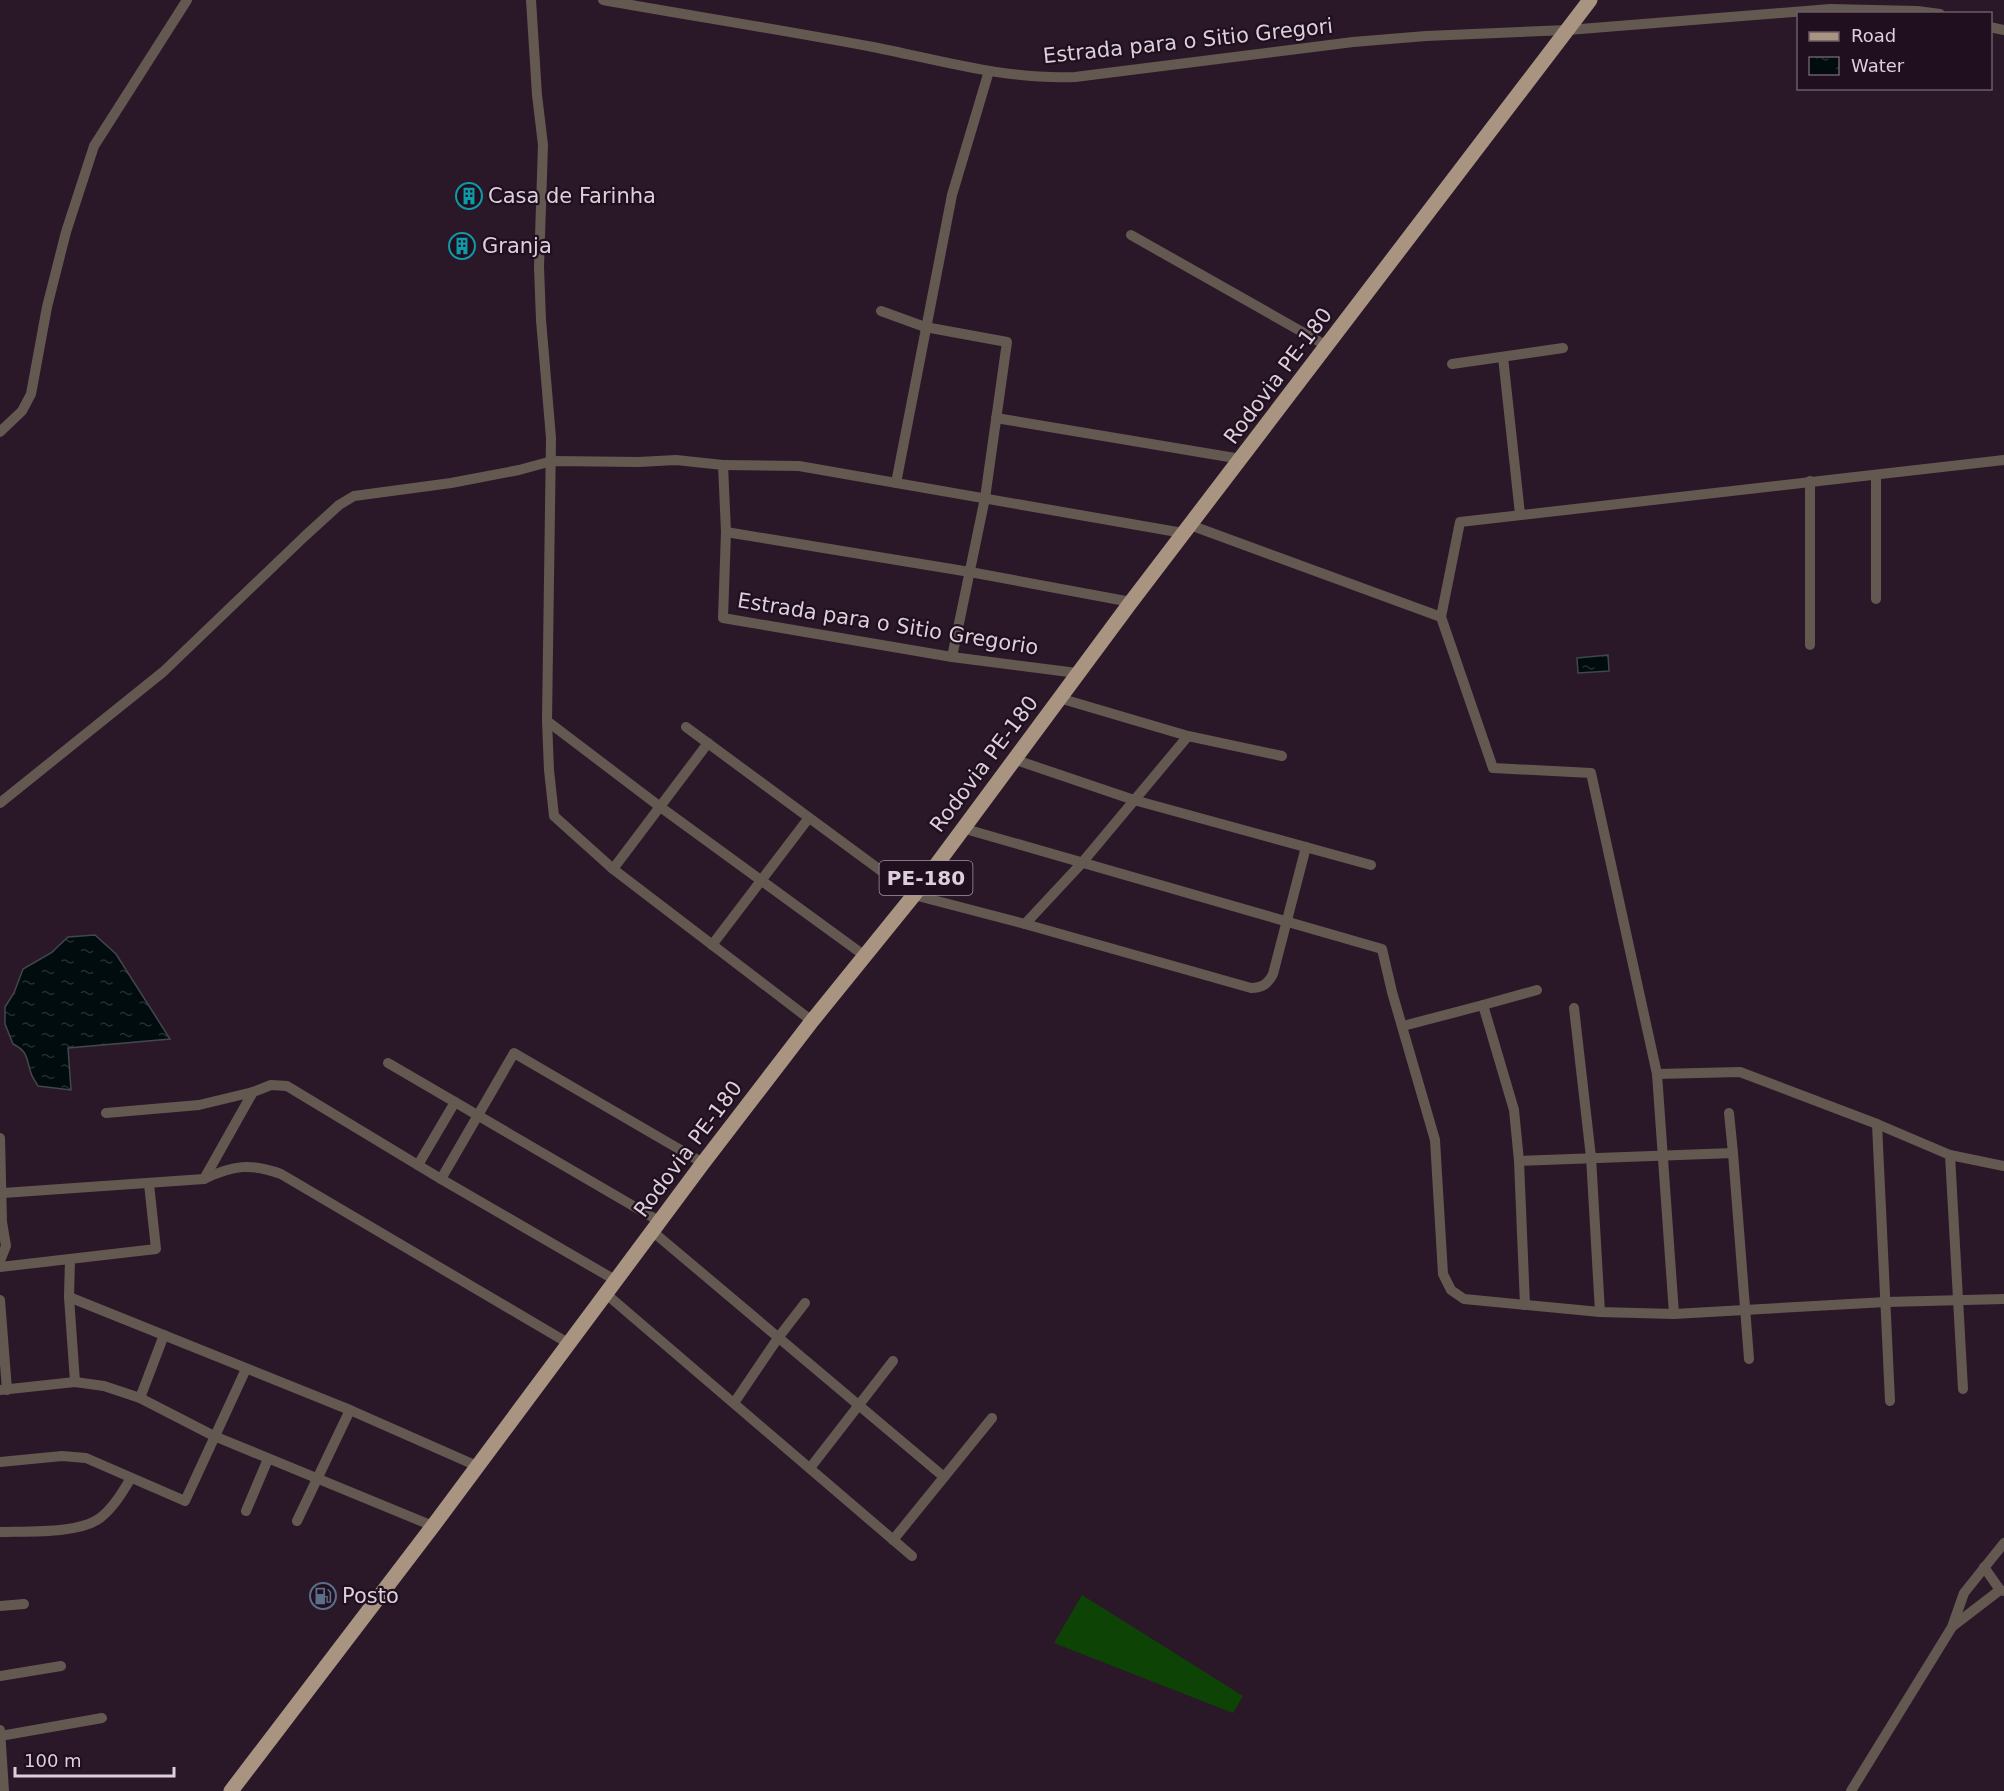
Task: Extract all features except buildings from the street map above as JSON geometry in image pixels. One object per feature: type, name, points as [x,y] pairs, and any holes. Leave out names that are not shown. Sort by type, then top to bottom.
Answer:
[{"type":"main road","name":"Rodovia PE-180","points":[[231,1791],[433,1526],[703,1163],[812,1021],[914,895],[1077,673],[1590,0]]},
{"type":"street","points":[[0,432],[22,411],[30,394],[47,307],[66,232],[94,146],[188,0]]},
{"type":"street","points":[[531,0],[537,95],[543,145],[538,267],[552,461],[547,721],[554,816],[613,869],[812,1021]]},
{"type":"street","name":"Estrada para o Sitio Gregori","points":[[603,0],[1037,78],[1075,77],[1353,42],[1426,36],[1568,30],[1830,9],[1925,12]]},
{"type":"street","points":[[896,483],[952,195],[989,71]]},
{"type":"street","points":[[1131,235],[1327,346]]},
{"type":"street","points":[[881,311],[925,327],[1007,342],[985,498],[952,657]]},
{"type":"street","points":[[1452,364],[1563,348]]},
{"type":"street","points":[[1503,357],[1520,514]]},
{"type":"street","points":[[996,418],[1241,459]]},
{"type":"street","points":[[0,803],[164,672],[305,536],[346,500],[354,496],[499,474],[552,461],[676,460],[723,465],[799,466],[1187,529],[1441,617]]},
{"type":"street","points":[[1674,1314],[1657,1074],[1591,772],[1492,768],[1441,617],[1460,522],[2004,460]]},
{"type":"street","name":"Estrada para o Sitio Gregorio","points":[[723,465],[726,532],[723,618],[952,657],[1077,673]]},
{"type":"street","points":[[1876,475],[1876,599]]},
{"type":"street","points":[[1810,481],[1810,645]]},
{"type":"street","points":[[726,532],[1131,602]]},
{"type":"street","points":[[1059,698],[1188,736],[1282,756]]},
{"type":"street","points":[[547,721],[865,956]]},
{"type":"street","points":[[686,727],[914,895],[1251,988],[1264,986],[1270,981],[1306,847]]},
{"type":"street","points":[[1025,924],[1081,864],[1188,736]]},
{"type":"street","points":[[613,869],[708,743]]},
{"type":"street","points":[[1013,759],[1134,800],[1371,865]]},
{"type":"street","points":[[712,945],[808,819]]},
{"type":"street","points":[[962,828],[1382,949],[1392,992],[1435,1140],[1441,1267],[1445,1279],[1455,1294],[1464,1299],[1600,1312],[1674,1314],[1886,1302],[2004,1299]]},
{"type":"street","points":[[1402,1026],[1537,990]]},
{"type":"street","points":[[1483,1005],[1514,1110],[1519,1161],[1525,1305]]},
{"type":"street","points":[[1574,1008],[1591,1157],[1600,1312]]},
{"type":"street","points":[[441,1179],[514,1053],[703,1163]]},
{"type":"street","points":[[388,1063],[656,1226],[778,1338],[944,1477]]},
{"type":"street","points":[[1657,1074],[1740,1072],[1877,1124],[1950,1155],[2004,1166]]},
{"type":"street","points":[[106,1113],[199,1105],[253,1092],[271,1085],[287,1086],[615,1280]]},
{"type":"street","points":[[204,1179],[253,1092]]},
{"type":"street","points":[[418,1165],[454,1102]]},
{"type":"street","points":[[1729,1113],[1749,1359]]},
{"type":"street","points":[[1877,1124],[1890,1401]]},
{"type":"street","points":[[0,1138],[6,1246],[0,1261]]},
{"type":"street","points":[[1519,1161],[1733,1153]]},
{"type":"street","points":[[1950,1155],[1963,1389]]},
{"type":"street","points":[[3,1193],[204,1179],[215,1173],[260,1166],[281,1174],[568,1343]]},
{"type":"street","points":[[0,1267],[156,1249],[149,1184]]},
{"type":"street","points":[[69,1259],[69,1297],[75,1382]]},
{"type":"street","points":[[605,1293],[912,1556]]},
{"type":"street","points":[[69,1297],[350,1410],[477,1466]]},
{"type":"street","points":[[0,1300],[3,1390],[75,1382],[104,1386],[140,1398],[214,1436],[433,1526]]},
{"type":"street","points":[[734,1404],[778,1338],[805,1303]]},
{"type":"street","points":[[140,1398],[164,1335]]},
{"type":"street","points":[[810,1468],[892,1361]]},
{"type":"street","points":[[0,1462],[78,1456],[185,1501],[246,1369]]},
{"type":"street","points":[[297,1521],[350,1410]]},
{"type":"street","points":[[893,1540],[992,1418]]},
{"type":"street","points":[[246,1511],[268,1459]]},
{"type":"street","points":[[0,1532],[78,1528],[92,1523],[115,1503],[131,1479]]},
{"type":"street","points":[[1851,1791],[1952,1627],[1964,1593],[2004,1543]]},
{"type":"street","points":[[1952,1627],[2002,1590],[1984,1567]]},
{"type":"street","points":[[0,1606],[24,1604]]},
{"type":"street","points":[[0,1676],[61,1666]]},
{"type":"street","points":[[0,1736],[102,1718]]},
{"type":"street","points":[[0,1730],[4,1791]]},
{"type":"green space","points":[[1082,1595],[1243,1696],[1233,1713],[1054,1643]]},
{"type":"water","points":[[1608,655],[1609,671],[1578,673],[1577,658]]},
{"type":"water","points":[[95,935],[116,954],[170,1039],[68,1048],[71,1090],[38,1086],[24,1053],[13,1044],[5,1024],[5,1007],[14,993],[23,969],[51,953],[68,937]]},
{"type":"place","name":"Casa de Farinha","points":[[469,196]]},
{"type":"place","name":"Granja","points":[[462,246]]},
{"type":"place","name":"Posto","points":[[323,1596]]}]
